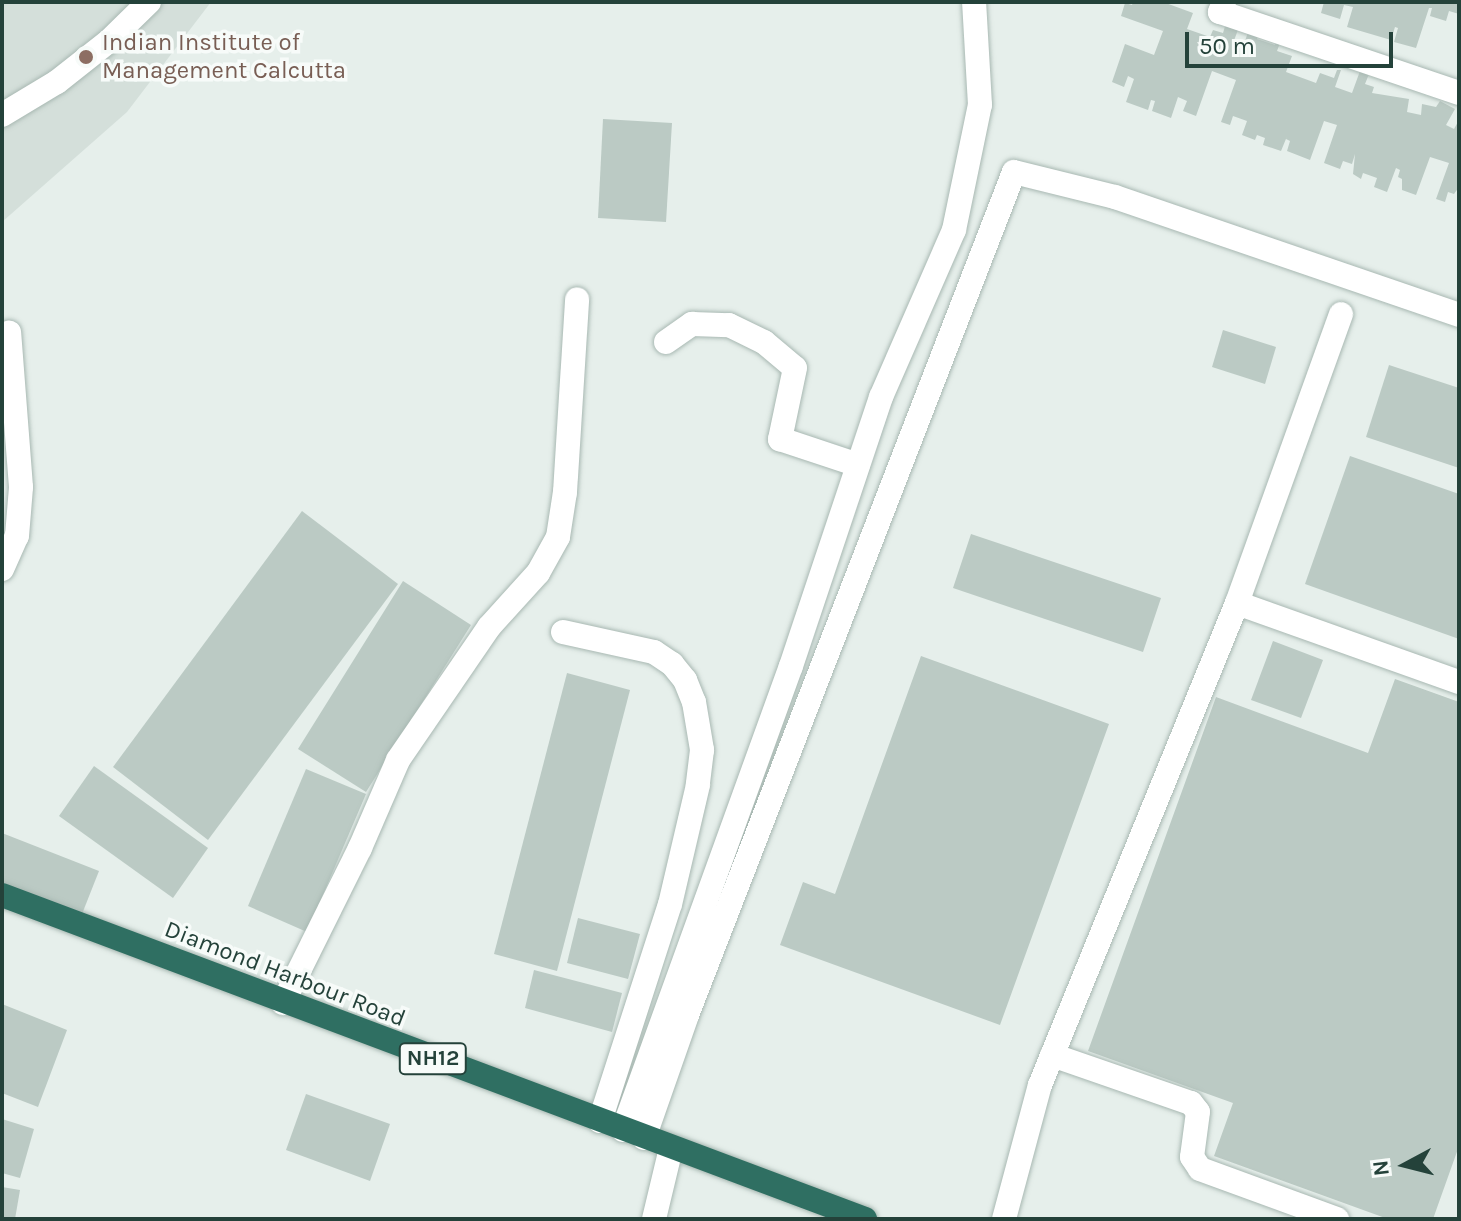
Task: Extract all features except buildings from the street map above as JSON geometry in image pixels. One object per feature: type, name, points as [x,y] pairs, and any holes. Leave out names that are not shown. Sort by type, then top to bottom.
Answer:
[{"type":"highway","name":"Diamond Harbour Road","points":[[2,895],[865,1219]]},
{"type":"street","points":[[2,115],[57,82],[109,41],[149,2]]},
{"type":"street","points":[[634,1134],[881,397],[954,230],[980,105],[974,2]]},
{"type":"street","points":[[1224,2],[1220,12],[1459,93]]},
{"type":"street","points":[[634,1134],[687,1015],[1014,172],[1115,197],[1459,315]]},
{"type":"street","points":[[283,1003],[360,848],[398,760],[489,627],[538,573],[558,537],[565,492],[577,299]]},
{"type":"street","points":[[1004,1219],[1026,1129],[1052,1055],[1237,603],[1341,314]]},
{"type":"street","points":[[666,342],[692,324],[729,325],[764,342],[795,368],[780,439],[858,465]]},
{"type":"street","points":[[2,569],[17,536],[21,487],[9,332]]},
{"type":"street","points":[[1237,603],[1459,682]]},
{"type":"street","points":[[563,632],[654,652],[672,664],[685,680],[694,702],[702,750],[698,785],[670,904],[600,1121]]},
{"type":"street","points":[[1052,1055],[1191,1103],[1198,1112],[1192,1157],[1200,1169],[1337,1219]]},
{"type":"street","points":[[654,1219],[671,1148]]},
{"type":"shaded area","name":"Indian Institute of Management Calcutta","points":[[2,2],[211,2],[127,112],[2,222]]},
{"type":"place","name":"Indian Institute of Management Calcutta","points":[[86,57]]}]
